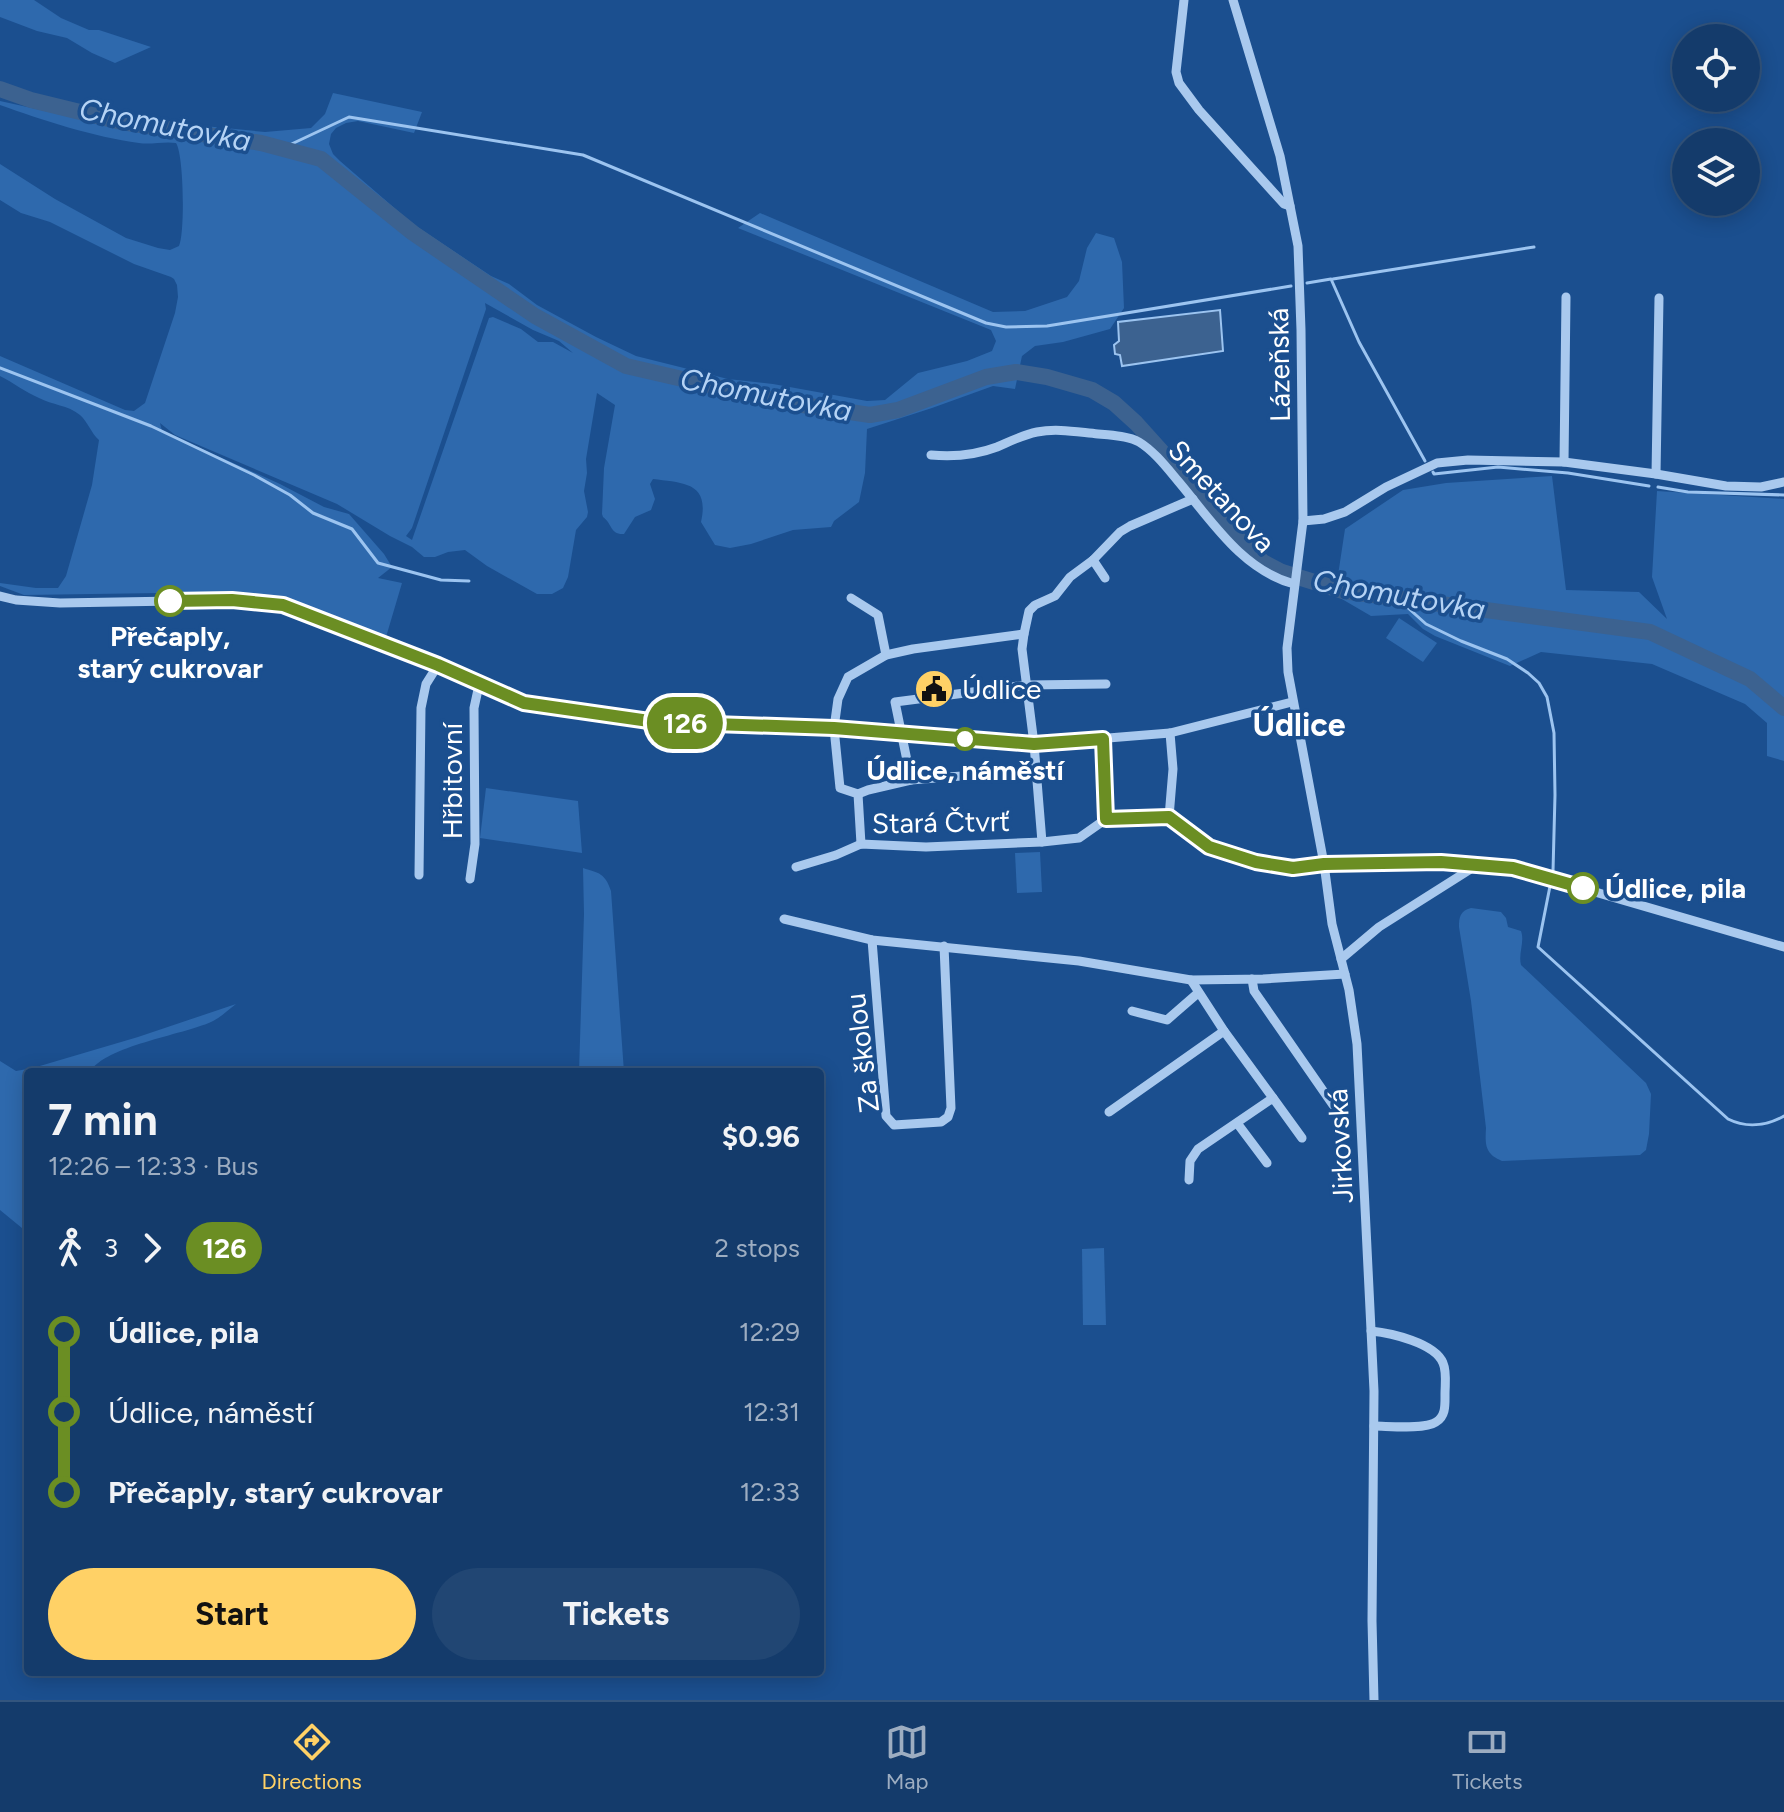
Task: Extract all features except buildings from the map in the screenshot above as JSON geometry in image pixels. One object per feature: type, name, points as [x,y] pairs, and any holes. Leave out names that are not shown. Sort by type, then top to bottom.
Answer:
[{"type":"street","points":[[1184,0],[1176,72],[1179,83],[1199,110],[1284,204],[1290,206]]},
{"type":"street","name":"Lázeňská","points":[[1233,0],[1280,156],[1298,246],[1303,521],[1287,648],[1292,702]]},
{"type":"street","points":[[1564,462],[1566,297]]},
{"type":"street","points":[[1656,474],[1659,298]]},
{"type":"street","name":"Smetanova","points":[[931,455],[949,457],[982,452],[1039,431],[1060,430],[1138,441],[1162,462],[1232,545],[1277,579],[1295,578]]},
{"type":"street","points":[[1303,521],[1324,519],[1345,512],[1386,487],[1437,463],[1468,460],[1564,462],[1726,486],[1761,487],[1784,482]]},
{"type":"street","points":[[1036,770],[911,780],[858,794],[840,788],[834,728],[838,699],[848,677],[886,655],[1024,634],[1029,611],[1055,596],[1070,577],[1093,560],[1120,532],[1193,499]]},
{"type":"street","points":[[1093,560],[1105,578]]},
{"type":"street","points":[[0,596],[60,603],[232,600],[283,605],[438,665],[524,703],[656,722],[834,728],[1034,744],[1170,733],[1292,702]]},
{"type":"street","points":[[851,598],[878,615],[886,655]]},
{"type":"street","name":"Stará Čtvrť","points":[[1024,634],[1022,649],[1042,842]]},
{"type":"street","points":[[419,875],[421,708],[426,684],[438,665]]},
{"type":"street","points":[[911,780],[895,702],[1027,685],[1106,684]]},
{"type":"street","name":"Hřbitovní","points":[[470,879],[475,844],[474,708],[479,685]]},
{"type":"street","name":"Jirkovská","points":[[1292,702],[1357,1044],[1374,1426],[1374,1700]]},
{"type":"street","points":[[1169,817],[1173,769],[1170,733]]},
{"type":"street","points":[[1103,739],[1106,819],[1169,817],[1209,847],[1256,862],[1293,868],[1324,864],[1441,862],[1513,868],[1784,947]]},
{"type":"street","points":[[858,794],[861,844]]},
{"type":"street","name":"Stará Čtvrť","points":[[796,867],[861,844],[926,847],[1079,838],[1106,819]]},
{"type":"street","points":[[1341,959],[1379,927],[1477,865]]},
{"type":"street","points":[[784,919],[872,940],[1079,961],[1191,980],[1345,974]]},
{"type":"street","name":"Za školou","points":[[872,940],[886,1116],[894,1125],[941,1122],[948,1117],[951,1108],[944,946]]},
{"type":"street","points":[[1252,979],[1254,991],[1333,1105]]},
{"type":"street","points":[[1191,980],[1302,1138]]},
{"type":"street","points":[[1132,1011],[1167,1020],[1198,993]]},
{"type":"street","points":[[1109,1112],[1224,1031]]},
{"type":"street","points":[[1189,1180],[1190,1161],[1198,1149],[1273,1098]]},
{"type":"street","points":[[1237,1123],[1267,1163]]},
{"type":"street","points":[[1371,1331],[1394,1334],[1431,1349],[1440,1358],[1445,1372],[1445,1406],[1442,1416],[1435,1423],[1427,1426],[1374,1426]]},
{"type":"shaded area","points":[[0,0],[34,0],[61,18],[89,30],[99,30],[151,47],[115,63],[67,38],[0,17]]},
{"type":"shaded area","points":[[333,93],[422,112],[414,133],[358,121],[346,123],[331,134],[329,144],[333,154],[413,224],[537,305],[636,356],[728,379],[867,401],[885,400],[918,373],[967,361],[992,351],[996,341],[991,330],[738,228],[760,213],[993,312],[1025,311],[1067,297],[1079,281],[1087,248],[1096,233],[1114,238],[1122,262],[1124,308],[1110,329],[1035,346],[1022,356],[1015,389],[993,386],[867,429],[865,473],[859,502],[834,521],[831,527],[793,530],[730,548],[715,545],[701,522],[702,499],[698,492],[684,484],[653,479],[650,484],[655,499],[651,510],[635,517],[624,534],[616,533],[602,514],[604,468],[615,405],[597,393],[586,459],[584,491],[587,517],[576,530],[568,577],[563,588],[552,594],[537,594],[465,550],[424,557],[337,504],[175,435],[160,423],[162,431],[324,507],[349,514],[392,567],[378,578],[402,583],[386,637],[280,599],[230,592],[24,595],[0,586],[0,583],[58,588],[66,576],[92,485],[99,440],[75,412],[34,396],[0,376],[0,356],[125,410],[134,411],[145,403],[178,297],[177,285],[171,277],[134,264],[50,222],[21,213],[0,200],[0,164],[126,238],[158,248],[170,250],[179,246],[183,211],[181,162],[176,143],[144,143],[104,137],[16,111],[0,105],[0,101],[82,119],[265,132],[311,128],[325,114]],"holes":[[[485,303],[559,341],[573,353],[553,342],[538,342],[521,329],[489,318],[412,540],[406,536],[412,528],[486,309]]]},
{"type":"shaded area","points":[[1220,310],[1223,351],[1122,366],[1120,355],[1115,354],[1114,345],[1119,341],[1118,322]]},
{"type":"shaded area","points":[[1552,476],[1566,590],[1639,592],[1667,619],[1652,577],[1657,491],[1784,499],[1784,761],[1767,756],[1767,723],[1745,704],[1652,664],[1541,652],[1510,666],[1435,636],[1408,614],[1371,616],[1335,595],[1345,529],[1403,490],[1446,483]]},
{"type":"shaded area","points":[[1399,618],[1437,643],[1423,662],[1386,638]]},
{"type":"shaded area","points":[[486,788],[578,801],[582,853],[480,838]]},
{"type":"shaded area","points":[[1040,852],[1042,892],[1017,893],[1015,853]]},
{"type":"shaded area","points":[[583,868],[601,875],[611,891],[624,1068],[579,1068]]},
{"type":"shaded area","points":[[1471,908],[1501,912],[1508,927],[1521,931],[1521,965],[1646,1083],[1651,1094],[1649,1134],[1646,1150],[1640,1155],[1502,1161],[1489,1152],[1459,927],[1461,915]]},
{"type":"shaded area","points":[[236,1004],[211,1022],[127,1048],[94,1068],[33,1068]]},
{"type":"shaded area","points":[[0,1061],[16,1071],[24,1070],[24,1230],[0,1210]]},
{"type":"shaded area","points":[[1104,1248],[1106,1325],[1083,1325],[1082,1249]]},
{"type":"waterway","name":"Chomutovka","points":[[0,89],[31,100],[121,122],[261,143],[321,159],[413,233],[535,316],[626,366],[782,402],[870,415],[898,410],[986,377],[1016,372],[1092,390],[1114,403],[1136,423],[1200,494],[1218,519],[1263,562],[1282,572],[1343,591],[1650,632],[1750,679],[1784,708]]},
{"type":"waterway","points":[[283,148],[349,117],[583,155],[986,323],[1006,327],[1047,326],[1291,286]]},
{"type":"waterway","points":[[1333,279],[1534,247]]},
{"type":"waterway","points":[[1307,283],[1331,279],[1359,342],[1425,461]]},
{"type":"waterway","points":[[0,368],[151,426],[254,475],[290,495],[313,513],[352,529],[378,563],[441,580],[469,581]]},
{"type":"waterway","points":[[1433,472],[1498,467],[1568,473],[1649,486]]},
{"type":"waterway","points":[[1658,487],[1688,492],[1784,495]]},
{"type":"waterway","points":[[1397,598],[1426,624],[1507,659],[1539,683],[1547,697],[1554,733],[1553,871],[1538,947],[1728,1119],[1756,1125],[1784,1116]]},
{"type":"bus line","name":"126","points":[[170,601],[232,600],[283,605],[438,665],[524,703],[656,722],[834,728],[1034,744],[1103,739],[1106,819],[1169,817],[1209,847],[1256,862],[1293,868],[1324,864],[1441,862],[1513,868],[1583,888]]},
{"type":"place","name":"Přečaply, starý cukrovar","points":[[170,601]]},
{"type":"place","name":"Údlice","points":[[934,689]]},
{"type":"place","name":"Údlice, náměstí","points":[[965,739]]},
{"type":"place","name":"Údlice, pila","points":[[1583,888]]},
{"type":"district","name":"Údlice","points":[[1299,725]]}]
